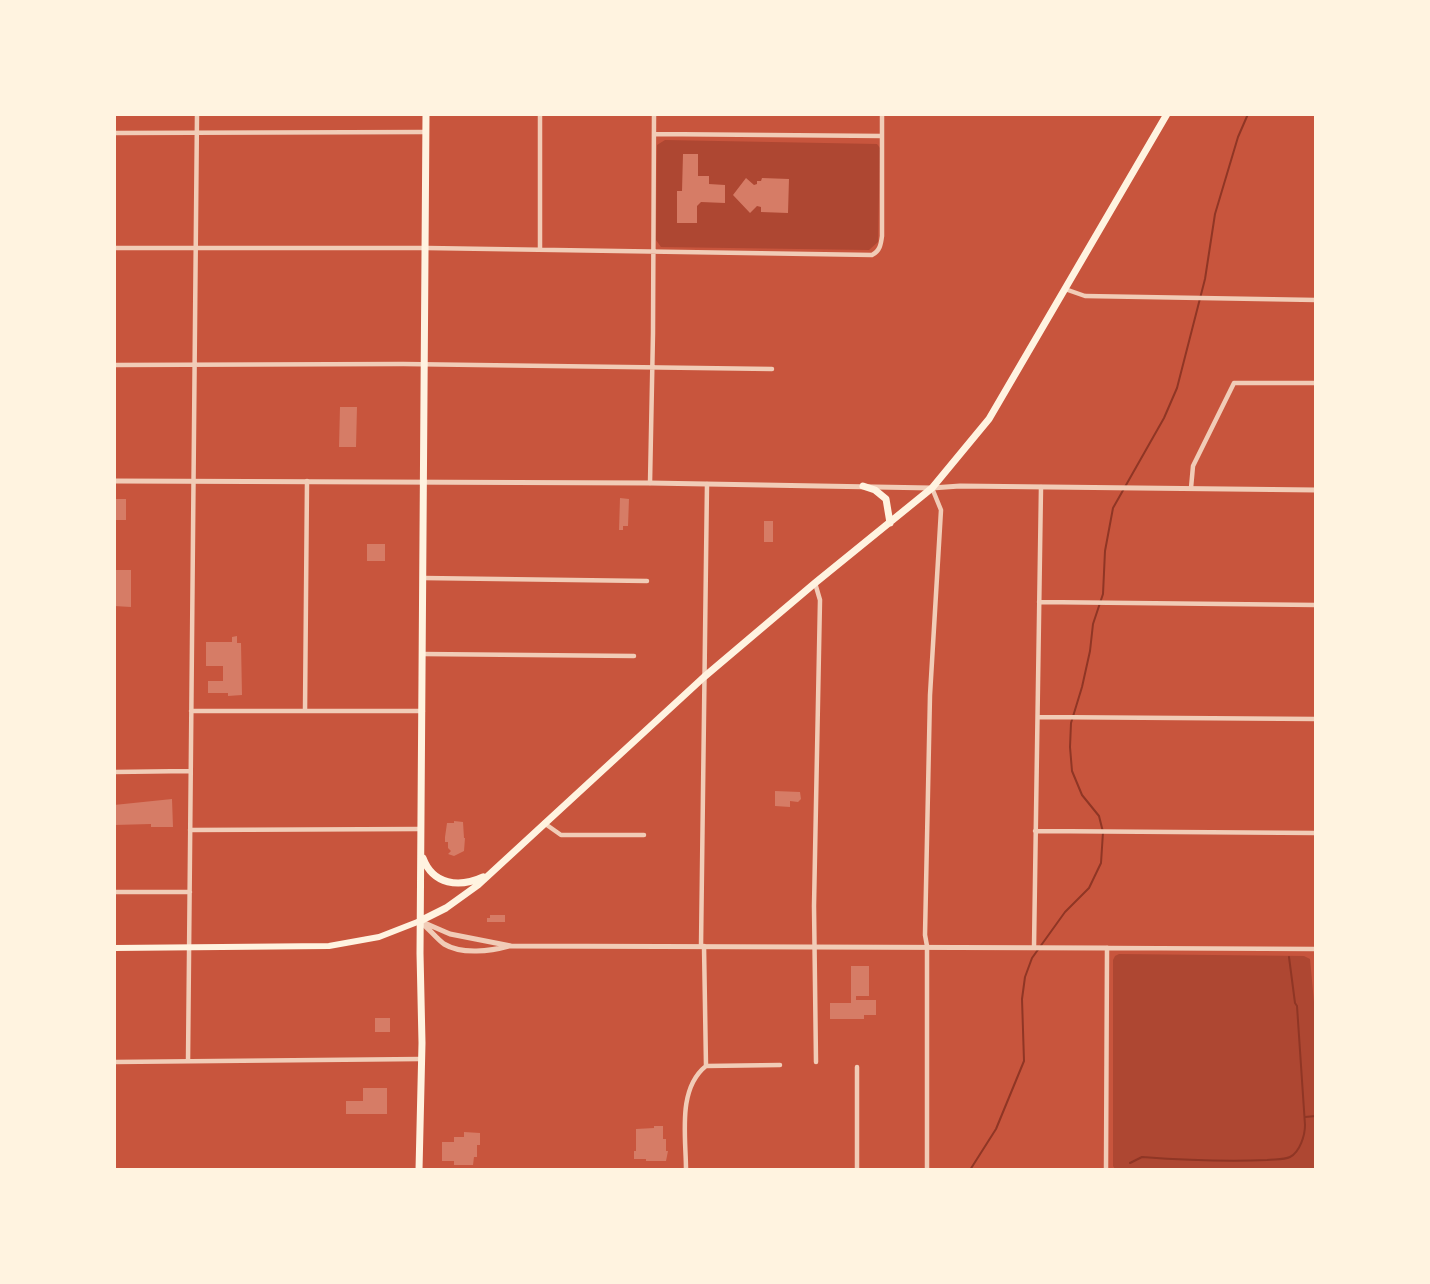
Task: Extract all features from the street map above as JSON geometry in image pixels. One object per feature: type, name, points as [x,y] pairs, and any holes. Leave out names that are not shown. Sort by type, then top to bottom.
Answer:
[{"type":"main road","points":[[419,1170],[422,1059],[420,921],[427,248],[426,114]]},
{"type":"main road","points":[[114,948],[329,946],[379,937],[420,921],[463,897],[491,874],[704,677],[814,583],[932,488],[989,419],[1167,114]]},
{"type":"main road","points":[[863,486],[880,492],[886,499],[890,523]]},
{"type":"main road","points":[[421,851],[426,866],[441,881],[450,884],[466,883],[491,874]]},
{"type":"street","points":[[188,1061],[197,114]]},
{"type":"street","points":[[540,114],[540,250]]},
{"type":"street","points":[[650,483],[654,114]]},
{"type":"street","points":[[114,248],[427,248],[866,255],[877,253],[881,245],[882,114]]},
{"type":"street","points":[[114,133],[426,132]]},
{"type":"street","points":[[654,134],[882,136]]},
{"type":"street","points":[[1065,289],[1085,296],[1316,300]]},
{"type":"street","points":[[114,365],[425,365],[772,369]]},
{"type":"street","points":[[1191,488],[1193,466],[1234,383],[1316,384]]},
{"type":"street","points":[[306,711],[307,481]]},
{"type":"street","points":[[114,482],[423,481],[932,488],[960,486],[1316,490]]},
{"type":"street","points":[[706,484],[702,946],[706,1066]]},
{"type":"street","points":[[1034,947],[1041,487]]},
{"type":"street","points":[[927,1170],[927,946],[925,935],[930,695],[941,510],[932,488]]},
{"type":"street","points":[[423,578],[647,581]]},
{"type":"street","points":[[814,583],[820,600],[814,906],[816,1062]]},
{"type":"street","points":[[1039,602],[1316,605]]},
{"type":"street","points":[[423,654],[634,656]]},
{"type":"street","points":[[191,711],[423,711]]},
{"type":"street","points":[[1038,717],[1316,719]]},
{"type":"street","points":[[114,772],[190,771]]},
{"type":"street","points":[[544,823],[561,835],[644,835]]},
{"type":"street","points":[[190,830],[421,829]]},
{"type":"street","points":[[1035,831],[1316,833]]},
{"type":"street","points":[[114,892],[190,892]]},
{"type":"street","points":[[420,921],[445,944],[453,947],[488,952],[511,946]]},
{"type":"street","points":[[420,921],[450,934],[511,946],[927,946],[1316,950]]},
{"type":"street","points":[[1106,1170],[1107,948]]},
{"type":"street","points":[[114,1062],[422,1059]]},
{"type":"street","points":[[686,1170],[688,1090],[698,1071],[706,1066],[780,1065]]},
{"type":"street","points":[[857,1067],[857,1170]]},
{"type":"shaded area","points":[[665,140],[877,144],[880,148],[878,242],[869,250],[661,247],[656,240],[657,145]]},
{"type":"shaded area","points":[[1119,954],[1304,956],[1310,959],[1316,1024],[1316,1170],[1115,1169],[1113,1166],[1113,960]]},
{"type":"building","points":[[683,154],[698,154],[698,176],[709,176],[709,184],[725,185],[725,203],[701,202],[697,206],[697,223],[677,223],[677,191],[682,191]]},
{"type":"building","points":[[746,178],[754,185],[762,178],[789,179],[788,213],[761,212],[761,207],[757,206],[750,213],[733,195]]},
{"type":"building","points":[[340,407],[357,407],[356,447],[339,447]]},
{"type":"building","points":[[620,498],[629,499],[628,526],[623,526],[623,530],[619,530]]},
{"type":"building","points":[[114,499],[126,499],[126,520],[114,520]]},
{"type":"building","points":[[764,521],[773,521],[773,542],[764,542]]},
{"type":"building","points":[[367,544],[385,544],[385,561],[367,561]]},
{"type":"building","points":[[114,570],[131,570],[131,607],[114,606]]},
{"type":"building","points":[[237,636],[237,643],[241,643],[242,695],[228,696],[228,693],[208,693],[208,681],[223,681],[223,666],[206,666],[206,642],[232,642],[232,637]]},
{"type":"building","points":[[775,791],[800,792],[801,799],[798,802],[790,801],[790,807],[775,806]]},
{"type":"building","points":[[172,799],[173,827],[151,827],[151,824],[114,825],[114,805]]},
{"type":"building","points":[[454,821],[463,822],[465,838],[464,851],[454,856],[448,854],[451,851],[448,848],[448,842],[445,842],[445,837],[447,823],[454,823]]},
{"type":"building","points":[[490,915],[505,915],[505,922],[487,922]]},
{"type":"building","points":[[851,966],[869,966],[869,996],[856,996],[856,1000],[876,1000],[876,1015],[864,1015],[864,1019],[830,1019],[830,1003],[851,1003]]},
{"type":"building","points":[[375,1018],[390,1018],[390,1032],[375,1032]]},
{"type":"building","points":[[363,1088],[387,1088],[387,1114],[346,1114],[346,1101],[363,1101]]},
{"type":"building","points":[[654,1126],[663,1126],[663,1139],[666,1139],[666,1151],[668,1151],[666,1161],[634,1159],[636,1129],[654,1128]]},
{"type":"building","points":[[464,1132],[480,1133],[480,1145],[477,1145],[477,1157],[474,1157],[473,1165],[454,1165],[454,1161],[442,1161],[442,1142],[454,1142],[454,1137],[464,1137]]},
{"type":"waterway","points":[[970,1170],[996,1129],[1024,1061],[1022,999],[1025,977],[1032,958],[1065,912],[1089,888],[1101,863],[1103,832],[1099,816],[1082,795],[1072,771],[1070,747],[1071,723],[1082,687],[1093,624],[1103,594],[1105,551],[1113,508],[1164,418],[1177,388],[1205,279],[1215,214],[1238,137],[1248,114]]},
{"type":"waterway","points":[[1130,1163],[1142,1157],[1252,1161],[1285,1159],[1294,1155],[1303,1138],[1305,1125],[1297,1006],[1289,957]]},
{"type":"waterway","points":[[1305,1117],[1316,1116]]}]
